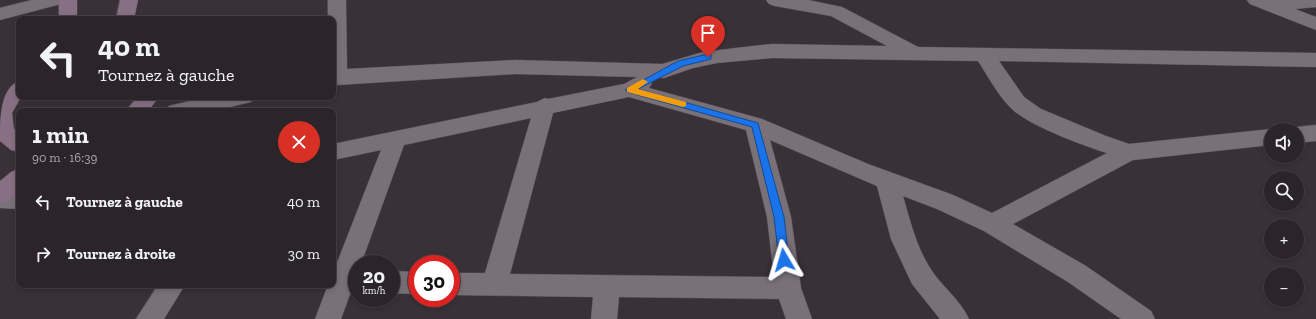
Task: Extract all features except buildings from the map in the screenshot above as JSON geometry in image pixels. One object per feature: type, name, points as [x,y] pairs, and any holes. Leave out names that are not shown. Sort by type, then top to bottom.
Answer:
[{"type":"main road","points":[[68,0],[68,16]]},
{"type":"main road","points":[[126,16],[129,0]]},
{"type":"main road","points":[[8,137],[2,113],[16,90]]},
{"type":"main road","points":[[139,108],[146,100]]},
{"type":"main road","points":[[0,194],[16,181]]},
{"type":"street","points":[[0,14],[55,0]]},
{"type":"street","points":[[336,26],[337,0]]},
{"type":"street","points":[[775,0],[836,11],[915,53]]},
{"type":"street","points":[[1262,3],[1316,1]]},
{"type":"street","points":[[1262,3],[1316,24]]},
{"type":"street","points":[[336,151],[545,106],[630,90],[680,63],[708,57],[772,50],[1316,60]]},
{"type":"street","points":[[984,55],[1017,102],[1034,114],[1098,142],[1129,152]]},
{"type":"street","points":[[336,78],[515,67],[664,71]]},
{"type":"street","points":[[630,90],[755,125],[944,202],[992,224],[1077,274],[1142,319]]},
{"type":"street","points":[[195,108],[231,100]]},
{"type":"street","points":[[494,284],[545,106]]},
{"type":"street","points":[[755,125],[779,217],[788,288],[799,319]]},
{"type":"street","points":[[1304,134],[1316,133]]},
{"type":"street","points":[[328,319],[344,281],[396,138]]},
{"type":"street","points":[[992,224],[1129,152],[1264,138]]},
{"type":"street","points":[[887,180],[903,239],[921,276],[956,319]]},
{"type":"street","points":[[0,199],[16,200]]},
{"type":"street","points":[[460,284],[583,284],[607,286],[788,288]]},
{"type":"street","points":[[604,319],[607,286]]},
{"type":"street","points":[[150,319],[170,288]]},
{"type":"slow traffic","points":[[643,82],[630,90],[683,104]]},
{"type":"route","points":[[708,57],[680,63],[630,90],[755,125],[779,217],[784,260]]}]
